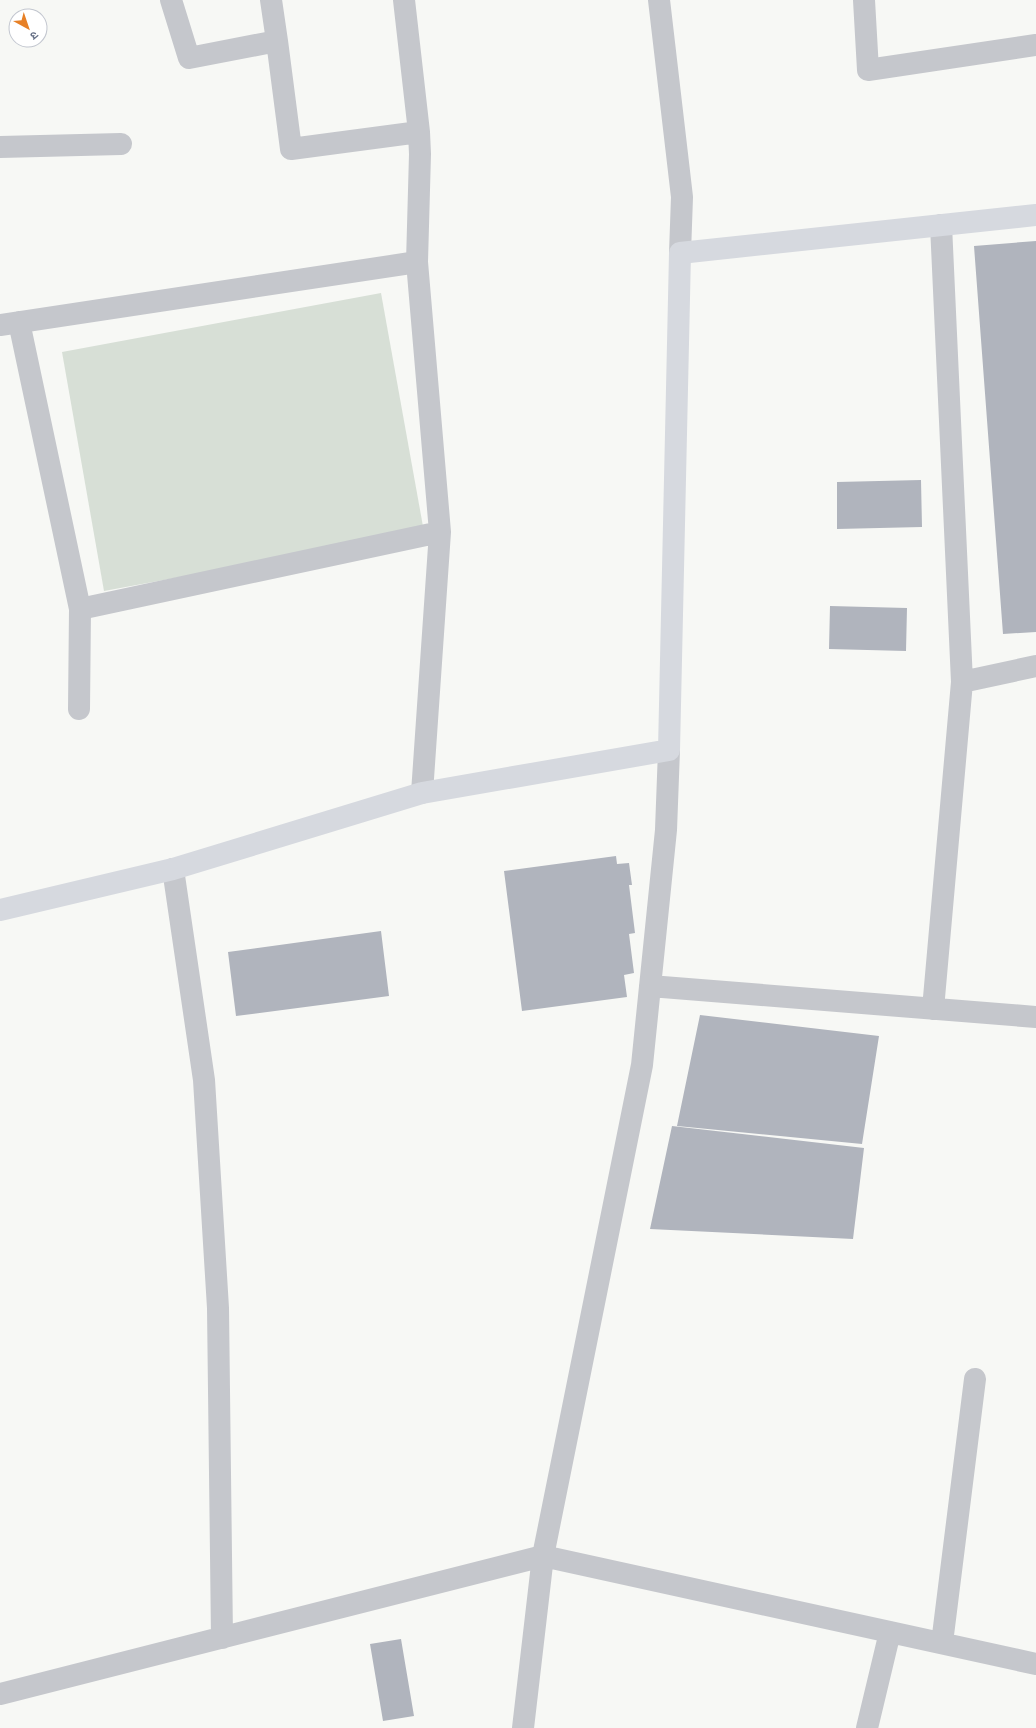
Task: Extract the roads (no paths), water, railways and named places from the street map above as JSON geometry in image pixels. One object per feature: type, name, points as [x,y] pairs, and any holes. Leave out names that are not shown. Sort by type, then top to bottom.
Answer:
[{"type":"street","points":[[171,0],[189,58],[277,41]]},
{"type":"street","points":[[271,0],[291,149],[419,132]]},
{"type":"street","points":[[404,0],[419,132],[418,262],[440,532],[422,793]]},
{"type":"street","points":[[523,1728],[543,1556],[642,1065],[666,830],[682,197],[659,0]]},
{"type":"street","points":[[864,0],[868,70],[1036,45]]},
{"type":"street","points":[[0,147],[121,144]]},
{"type":"street","points":[[680,253],[1036,215]]},
{"type":"street","points":[[933,1009],[962,682],[941,225]]},
{"type":"street","points":[[79,708],[80,609],[9,323],[418,262]]},
{"type":"street","points":[[80,609],[440,532]]},
{"type":"street","points":[[962,682],[1036,666]]},
{"type":"street","points":[[0,910],[173,869],[422,793],[668,750]]},
{"type":"street","points":[[173,869],[204,1080],[218,1308],[222,1638]]},
{"type":"street","points":[[650,986],[1036,1017]]},
{"type":"street","points":[[942,1643],[975,1379]]},
{"type":"street","points":[[0,1694],[543,1556],[1036,1664]]},
{"type":"street","points":[[867,1728],[890,1632]]}]
